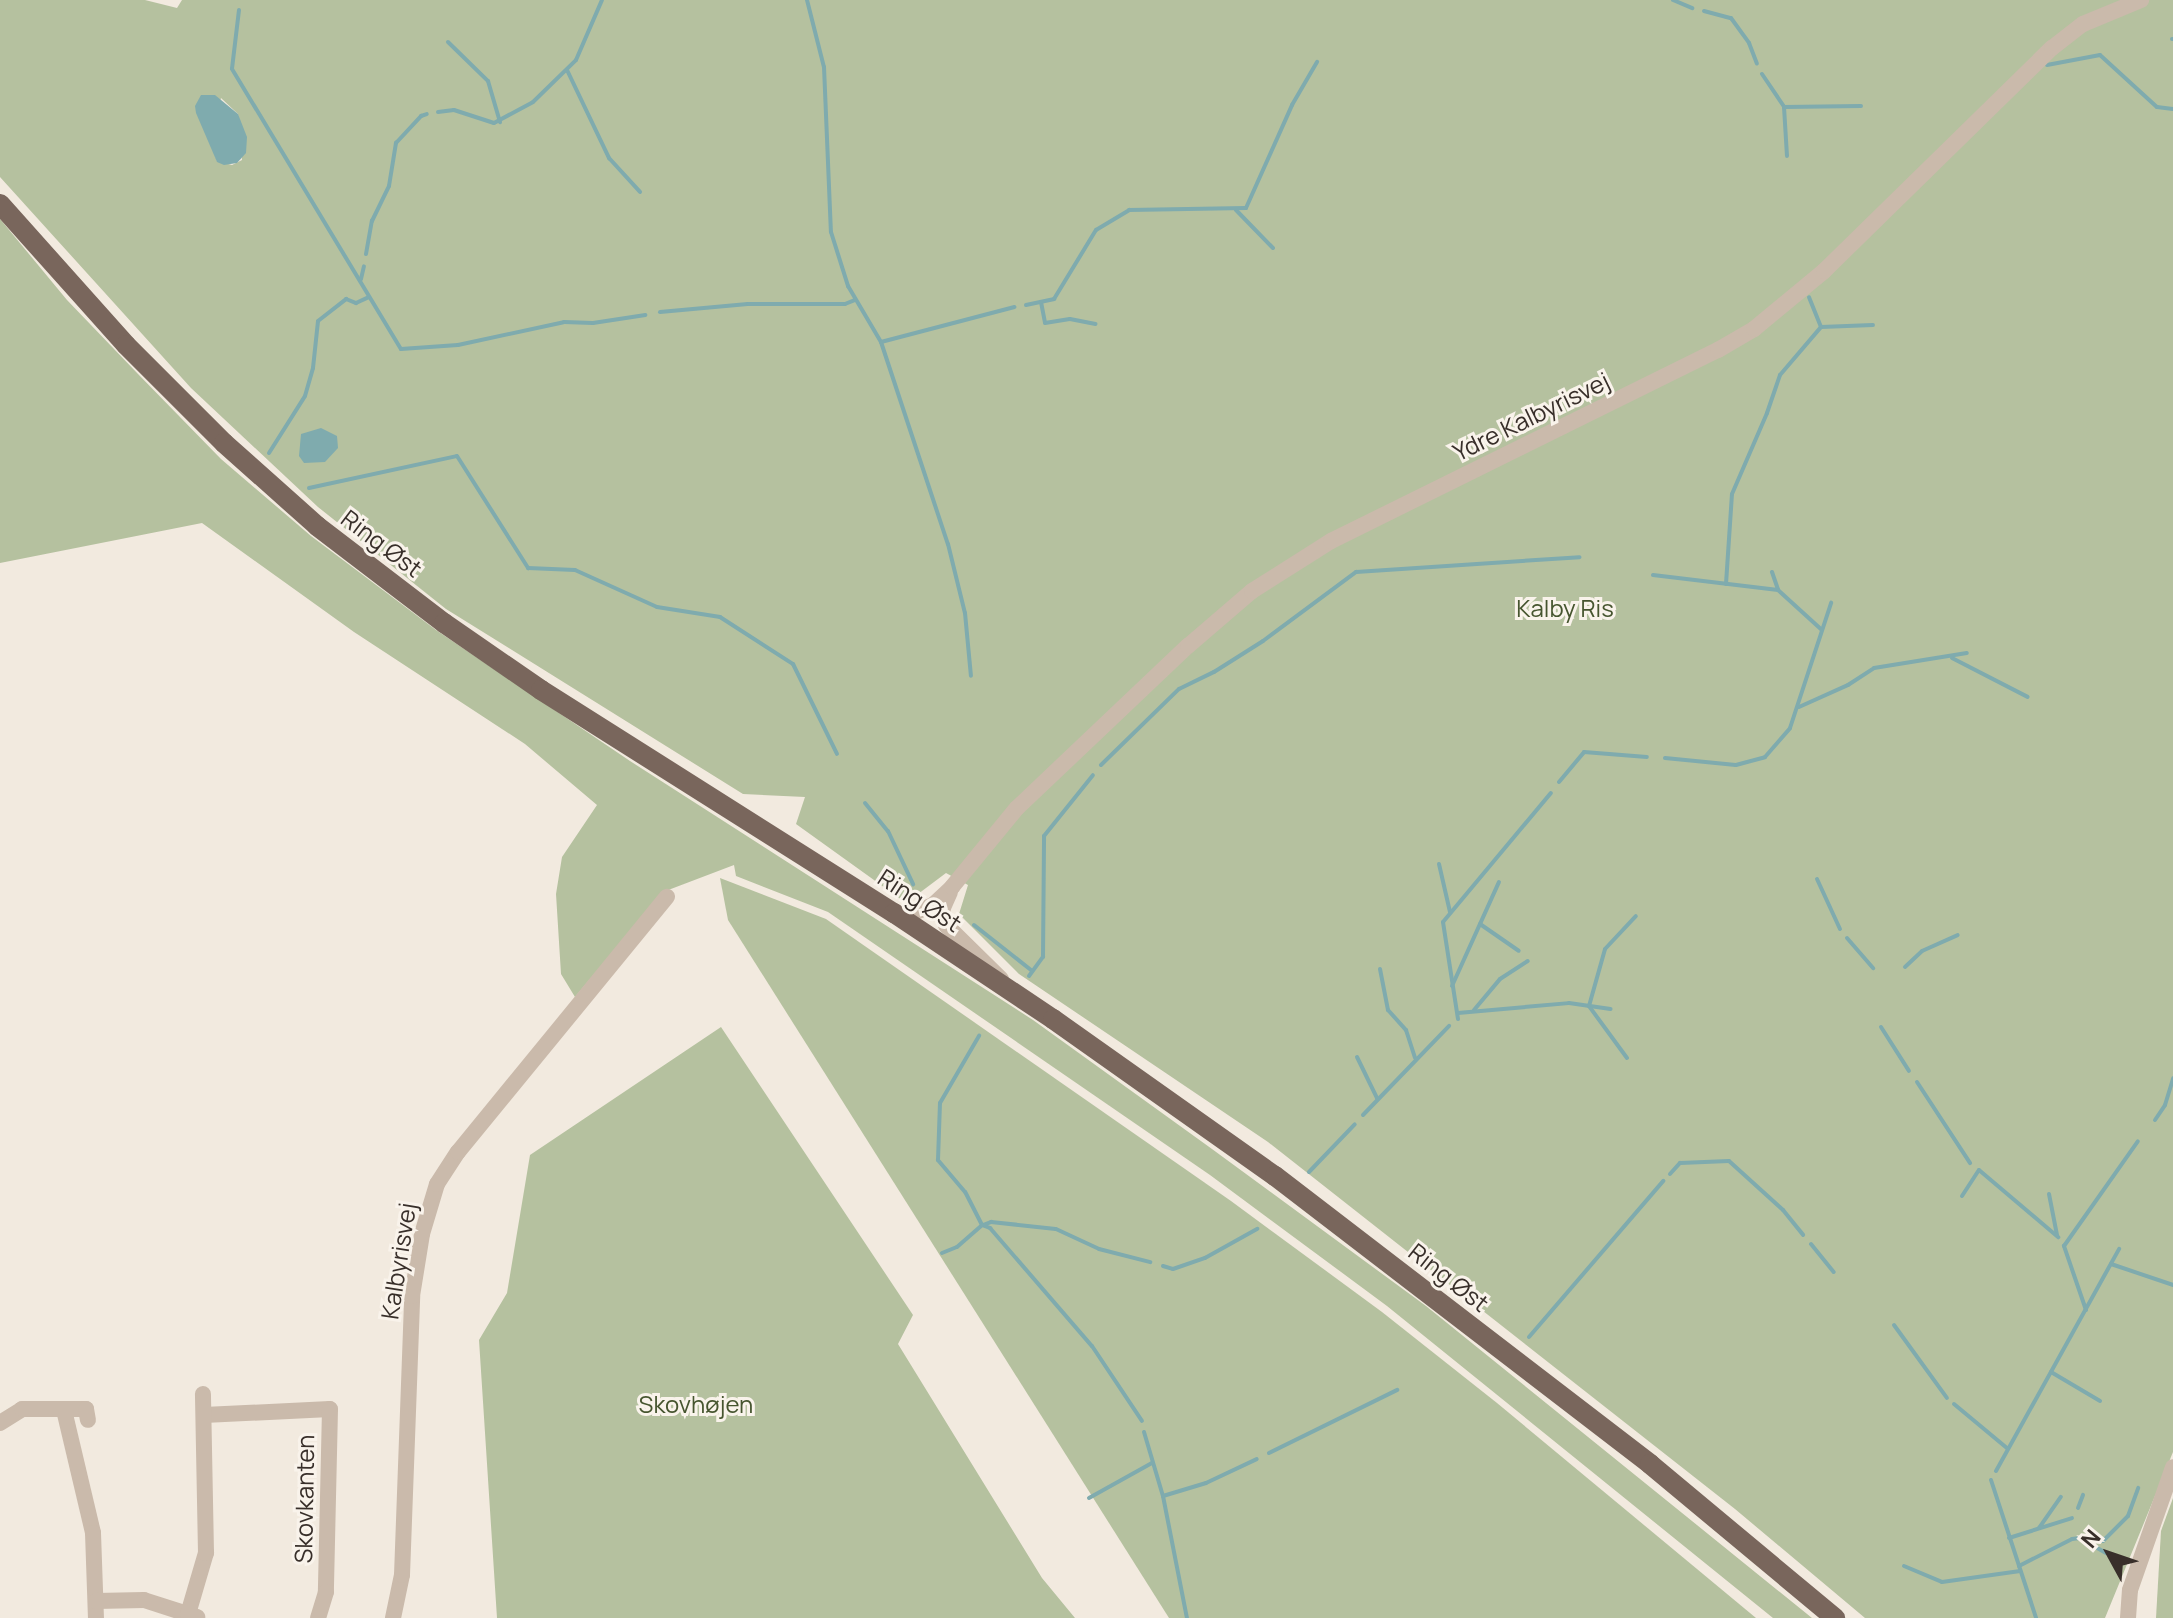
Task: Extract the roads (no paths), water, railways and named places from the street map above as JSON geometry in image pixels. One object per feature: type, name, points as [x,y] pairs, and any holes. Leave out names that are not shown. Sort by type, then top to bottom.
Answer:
[{"type":"main road","name":"Ring Øst","points":[[0,204],[135,355],[224,443],[317,526],[444,623],[541,690],[901,918],[1275,1176],[1650,1464],[1835,1618]]},
{"type":"street","name":"Ydre Kalbyrisvej","points":[[901,918],[933,905],[952,887],[1017,808],[1188,646],[1252,591],[1331,541],[1754,329],[1824,271],[2052,48],[2083,24],[2141,0]]},
{"type":"street","points":[[952,887],[942,910],[946,925],[986,961],[1012,992]]},
{"type":"street","name":"Kalbyrisvej","points":[[393,1618],[402,1575],[412,1296],[422,1234],[437,1184],[458,1152],[667,897]]},
{"type":"street","points":[[64,1410],[93,1533],[96,1610],[144,1600],[193,1616],[206,1553],[203,1394]]},
{"type":"street","points":[[0,1423],[22,1409],[86,1409],[88,1420]]},
{"type":"street","name":"Skovkanten","points":[[204,1415],[330,1409],[326,1592],[318,1618]]},
{"type":"street","points":[[2128,1618],[2130,1590],[2173,1467]]},
{"type":"water","points":[[201,95],[215,95],[238,114],[247,137],[246,153],[237,163],[224,165],[217,162],[196,113],[195,106]]},
{"type":"water","points":[[321,428],[337,436],[338,448],[325,462],[304,463],[299,456],[301,434]]},
{"type":"waterway","points":[[438,112],[454,110],[494,123],[533,102],[576,60],[602,0]]},
{"type":"waterway","points":[[807,0],[824,67],[831,232],[848,286],[881,342],[948,544],[965,613],[971,676]]},
{"type":"waterway","points":[[1673,0],[1692,8]]},
{"type":"waterway","points":[[239,10],[232,69],[401,349],[458,345],[564,322],[593,323],[645,315]]},
{"type":"waterway","points":[[1704,11],[1731,18],[1749,43],[1757,64]]},
{"type":"waterway","points":[[448,42],[488,81],[500,122]]},
{"type":"waterway","points":[[2047,65],[2100,55],[2157,107],[2173,109]]},
{"type":"waterway","points":[[1026,305],[1054,299],[1096,230],[1129,210],[1246,208],[1292,105],[1317,62]]},
{"type":"waterway","points":[[567,70],[609,158],[640,192]]},
{"type":"waterway","points":[[1762,74],[1784,107],[1787,156]]},
{"type":"waterway","points":[[1784,107],[1861,106]]},
{"type":"waterway","points":[[366,254],[372,221],[389,186],[396,143],[421,116],[427,114]]},
{"type":"waterway","points":[[1236,210],[1273,248]]},
{"type":"waterway","points":[[361,279],[364,266]]},
{"type":"waterway","points":[[269,453],[305,396],[313,368],[318,321],[346,299],[356,303],[369,297]]},
{"type":"waterway","points":[[1726,584],[1732,494],[1780,375],[1821,327],[1809,297]]},
{"type":"waterway","points":[[660,312],[748,304],[845,304],[855,300]]},
{"type":"waterway","points":[[1041,302],[1045,323],[1070,319],[1096,324]]},
{"type":"waterway","points":[[881,342],[1014,307]]},
{"type":"waterway","points":[[1821,327],[1873,325]]},
{"type":"waterway","points":[[309,488],[457,456],[528,568],[575,570],[657,607],[720,617],[793,664],[837,754]]},
{"type":"waterway","points":[[1101,765],[1179,689],[1214,672],[1263,641],[1356,572],[1579,557]]},
{"type":"waterway","points":[[1772,572],[1778,589]]},
{"type":"waterway","points":[[1653,575],[1778,590],[1822,630]]},
{"type":"waterway","points":[[1665,758],[1736,765],[1765,757],[1790,728],[1831,603]]},
{"type":"waterway","points":[[1799,707],[1848,685],[1874,668],[1967,653]]},
{"type":"waterway","points":[[1952,658],[2028,697]]},
{"type":"waterway","points":[[1559,782],[1584,752],[1647,757]]},
{"type":"waterway","points":[[1029,976],[1043,957],[1044,836],[1093,775]]},
{"type":"waterway","points":[[1458,1019],[1443,922],[1551,793]]},
{"type":"waterway","points":[[865,803],[888,831],[913,884]]},
{"type":"waterway","points":[[1439,864],[1450,912]]},
{"type":"waterway","points":[[1817,879],[1840,929]]},
{"type":"waterway","points":[[1452,986],[1499,882]]},
{"type":"waterway","points":[[1627,1058],[1589,1006],[1605,949],[1636,916]]},
{"type":"waterway","points":[[1480,924],[1519,951]]},
{"type":"waterway","points":[[974,925],[1031,970]]},
{"type":"waterway","points":[[1905,967],[1922,951],[1958,935]]},
{"type":"waterway","points":[[1847,938],[1873,968]]},
{"type":"waterway","points":[[1474,1010],[1500,979],[1528,961]]},
{"type":"waterway","points":[[1380,969],[1388,1010],[1406,1030],[1415,1058]]},
{"type":"waterway","points":[[1458,1013],[1569,1003],[1611,1009]]},
{"type":"waterway","points":[[1363,1115],[1449,1026]]},
{"type":"waterway","points":[[1881,1027],[1909,1071]]},
{"type":"waterway","points":[[942,1253],[957,1247],[982,1225],[965,1192],[938,1160],[940,1103],[979,1036]]},
{"type":"waterway","points":[[1357,1057],[1377,1098]]},
{"type":"waterway","points":[[2155,1120],[2165,1105],[2173,1078]]},
{"type":"waterway","points":[[1917,1082],[1970,1163]]},
{"type":"waterway","points":[[1309,1172],[1355,1124]]},
{"type":"waterway","points":[[2086,1310],[2064,1246],[2138,1141]]},
{"type":"waterway","points":[[1670,1174],[1680,1163],[1729,1161],[1783,1210],[1803,1235]]},
{"type":"waterway","points":[[1962,1196],[1979,1170],[2058,1237]]},
{"type":"waterway","points":[[1529,1337],[1663,1181]]},
{"type":"waterway","points":[[2049,1194],[2057,1235]]},
{"type":"waterway","points":[[983,1225],[991,1222],[1056,1229],[1099,1249],[1150,1262]]},
{"type":"waterway","points":[[982,1225],[990,1228],[1092,1346],[1142,1421]]},
{"type":"waterway","points":[[1163,1266],[1173,1269],[1205,1258],[1257,1229]]},
{"type":"waterway","points":[[1811,1244],[1834,1272]]},
{"type":"waterway","points":[[1996,1471],[2119,1249]]},
{"type":"waterway","points":[[2111,1264],[2173,1285]]},
{"type":"waterway","points":[[1894,1325],[1947,1398]]},
{"type":"waterway","points":[[2051,1372],[2100,1401]]},
{"type":"waterway","points":[[1269,1453],[1397,1390]]},
{"type":"waterway","points":[[1954,1404],[2008,1449]]},
{"type":"waterway","points":[[1144,1432],[1163,1496],[1187,1618]]},
{"type":"waterway","points":[[1163,1496],[1206,1483],[1257,1459]]},
{"type":"waterway","points":[[1089,1498],[1152,1463]]},
{"type":"waterway","points":[[1991,1480],[2036,1618]]},
{"type":"waterway","points":[[2103,1541],[2128,1516],[2138,1488]]},
{"type":"waterway","points":[[2078,1508],[2083,1495]]},
{"type":"waterway","points":[[2039,1528],[2061,1497]]},
{"type":"waterway","points":[[2009,1538],[2072,1518]]},
{"type":"waterway","points":[[2019,1566],[2072,1539],[2080,1538],[2106,1553]]},
{"type":"waterway","points":[[1904,1566],[1942,1582],[2020,1571]]},
{"type":"park label","name":"Kalby Ris","points":[[1565,608]]},
{"type":"park label","name":"Skovhøjen","points":[[696,1404]]}]
